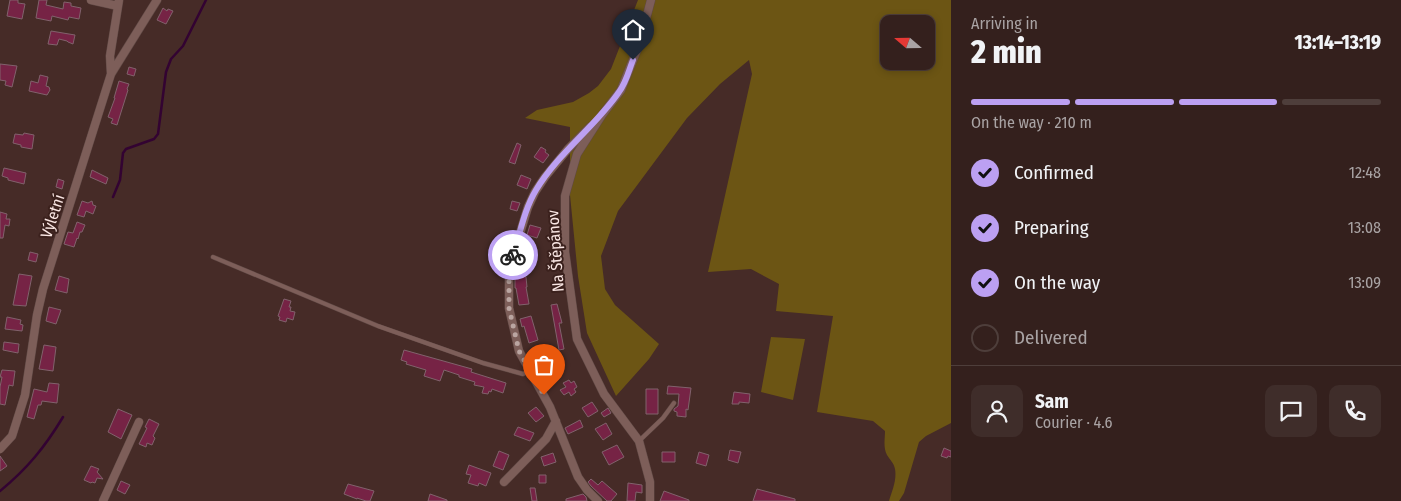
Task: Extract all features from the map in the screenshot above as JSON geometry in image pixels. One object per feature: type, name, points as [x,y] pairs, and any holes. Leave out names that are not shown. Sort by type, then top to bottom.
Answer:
[{"type":"street","points":[[91,0],[119,3],[110,56],[111,74]]},
{"type":"street","name":"Výletní","points":[[0,449],[12,436],[25,395],[37,315],[43,289],[111,74],[157,0]]},
{"type":"street","name":"Na Štěpánov","points":[[650,501],[650,482],[639,441],[604,394],[577,339],[565,252],[565,196],[577,154],[621,90],[639,45],[652,0]]},
{"type":"street","points":[[598,501],[578,477],[550,407],[519,351],[509,308],[509,269],[528,207],[535,192],[568,149],[602,115]]},
{"type":"street","points":[[504,482],[546,439],[556,421]]},
{"type":"street","points":[[103,501],[139,422]]},
{"type":"lane","points":[[213,257],[378,326],[483,363],[523,374],[530,371]]},
{"type":"lane","points":[[639,441],[664,418],[674,403]]},
{"type":"shaded area","points":[[638,0],[951,0],[951,423],[926,436],[919,442],[904,493],[899,501],[889,501],[894,485],[895,469],[885,449],[885,431],[873,421],[817,412],[833,316],[776,311],[779,284],[751,269],[708,272],[752,74],[749,60],[720,84],[687,118],[618,211],[601,256],[605,289],[615,305],[659,344],[649,359],[616,396],[587,333],[578,276],[570,195],[570,127],[525,118],[537,110],[573,102],[598,86],[611,69]]},
{"type":"shaded area","points":[[771,337],[805,339],[793,400],[761,392]]},
{"type":"building","points":[[10,0],[18,0],[18,3],[25,4],[22,19],[7,16]]},
{"type":"building","points":[[39,0],[47,0],[46,5],[63,9],[64,2],[71,3],[71,6],[81,8],[79,19],[69,17],[68,20],[52,16],[51,21],[36,18]]},
{"type":"building","points":[[163,8],[167,11],[168,9],[173,11],[166,24],[157,20]]},
{"type":"building","points":[[51,31],[75,35],[73,44],[59,39],[57,45],[48,44]]},
{"type":"building","points":[[0,64],[17,66],[12,87],[5,85],[6,81],[0,80]]},
{"type":"building","points":[[129,67],[136,69],[134,76],[127,74]]},
{"type":"building","points":[[40,75],[48,77],[46,86],[50,90],[47,95],[29,91],[31,81],[38,83]]},
{"type":"building","points":[[119,81],[129,84],[117,125],[111,123],[113,119],[108,117]]},
{"type":"building","points":[[24,133],[34,135],[32,149],[13,143],[15,134],[23,135]]},
{"type":"building","points":[[517,143],[521,145],[515,164],[509,162]]},
{"type":"building","points":[[541,147],[549,155],[543,163],[534,157]]},
{"type":"building","points":[[4,168],[26,173],[24,184],[8,180],[8,178],[2,176]]},
{"type":"building","points":[[92,170],[108,178],[106,184],[90,177]]},
{"type":"building","points":[[521,175],[531,179],[527,189],[517,185]]},
{"type":"building","points":[[58,179],[64,181],[62,189],[56,187]]},
{"type":"building","points":[[82,201],[88,203],[92,201],[93,205],[96,206],[93,214],[86,211],[84,217],[77,215]]},
{"type":"building","points":[[512,201],[520,203],[517,211],[510,209]]},
{"type":"building","points":[[0,212],[7,214],[6,219],[10,219],[9,226],[5,225],[3,238],[0,238]]},
{"type":"building","points":[[77,222],[85,225],[74,247],[64,244],[68,232],[73,233]]},
{"type":"building","points":[[530,225],[541,228],[537,238],[527,235]]},
{"type":"building","points":[[30,252],[38,254],[36,262],[28,260]]},
{"type":"building","points":[[517,261],[526,261],[525,277],[529,304],[519,305],[515,288]]},
{"type":"building","points":[[19,274],[32,276],[26,306],[13,305]]},
{"type":"building","points":[[59,276],[69,279],[67,293],[55,290]]},
{"type":"building","points":[[284,299],[291,301],[290,311],[295,312],[293,320],[287,318],[286,322],[279,320],[280,317],[278,316]]},
{"type":"building","points":[[557,304],[562,323],[559,323],[564,349],[559,350],[551,305]]},
{"type":"building","points":[[49,307],[61,310],[56,324],[46,321]]},
{"type":"building","points":[[531,316],[538,340],[529,343],[520,319]]},
{"type":"building","points":[[7,317],[21,320],[20,324],[23,325],[22,331],[5,329]]},
{"type":"building","points":[[4,342],[19,344],[18,353],[3,350]]},
{"type":"building","points":[[44,345],[56,347],[53,371],[39,369]]},
{"type":"building","points":[[404,350],[472,369],[471,372],[506,383],[503,393],[492,389],[488,394],[482,393],[484,387],[474,385],[475,382],[444,370],[440,381],[424,376],[426,370],[406,364],[407,362],[401,360]]},
{"type":"building","points":[[546,363],[553,371],[547,376],[545,373],[543,375],[539,369]]},
{"type":"building","points":[[2,370],[15,371],[13,386],[9,385],[5,405],[0,404],[2,377],[0,377]]},
{"type":"building","points":[[569,380],[571,383],[574,381],[577,387],[574,389],[576,392],[571,396],[569,392],[564,395],[560,390],[566,387],[563,383]]},
{"type":"building","points":[[49,383],[59,384],[57,403],[42,401],[41,405],[38,405],[34,419],[27,417],[34,389],[47,392]]},
{"type":"building","points":[[668,386],[691,388],[686,417],[677,416],[677,412],[674,411],[678,406],[679,394],[667,394]]},
{"type":"building","points":[[646,389],[658,389],[658,414],[646,414]]},
{"type":"building","points":[[734,392],[750,394],[749,403],[739,402],[739,404],[732,404]]},
{"type":"building","points":[[592,402],[598,411],[588,417],[582,408]]},
{"type":"building","points":[[536,407],[544,416],[536,422],[528,413]]},
{"type":"building","points":[[608,408],[611,413],[604,417],[601,413]]},
{"type":"building","points":[[118,409],[132,415],[121,439],[108,432]]},
{"type":"building","points":[[149,419],[159,424],[153,436],[155,438],[152,445],[147,443],[146,447],[139,444]]},
{"type":"building","points":[[580,420],[583,427],[568,434],[565,428]]},
{"type":"building","points":[[606,423],[612,434],[603,440],[595,429]]},
{"type":"building","points":[[518,427],[534,433],[530,441],[514,435]]},
{"type":"building","points":[[617,445],[624,457],[609,465],[602,452]]},
{"type":"building","points":[[944,448],[951,451],[951,457],[941,456]]},
{"type":"building","points":[[730,450],[741,452],[738,463],[728,460]]},
{"type":"building","points":[[499,451],[509,455],[503,470],[493,466]]},
{"type":"building","points":[[662,452],[675,452],[675,462],[662,462]]},
{"type":"building","points":[[699,452],[709,455],[706,466],[696,463]]},
{"type":"building","points":[[553,453],[556,462],[544,466],[541,457]]},
{"type":"building","points":[[0,456],[7,466],[0,471]]},
{"type":"building","points":[[469,465],[491,473],[486,486],[479,483],[478,486],[468,483],[471,475],[466,474]]},
{"type":"building","points":[[91,466],[99,469],[97,472],[103,479],[97,478],[95,483],[84,480]]},
{"type":"building","points":[[539,475],[546,475],[546,483],[539,483]]},
{"type":"building","points":[[591,479],[598,485],[602,481],[617,494],[611,501],[607,501],[588,482]]},
{"type":"building","points":[[121,481],[130,485],[125,494],[117,490]]},
{"type":"building","points":[[628,483],[642,485],[642,493],[636,492],[635,501],[627,501]]},
{"type":"building","points":[[348,484],[374,491],[370,501],[344,494]]},
{"type":"building","points":[[530,488],[535,488],[537,501],[532,501]]},
{"type":"building","points":[[757,489],[795,499],[795,501],[753,501]]},
{"type":"building","points":[[664,491],[689,500],[689,501],[660,501]]},
{"type":"building","points":[[430,494],[447,500],[447,501],[428,501]]},
{"type":"building","points":[[583,494],[587,501],[566,501],[566,499]]},
{"type":"waterway","points":[[113,197],[120,180],[123,153],[126,149],[154,139],[158,134],[166,72],[171,59],[183,46],[206,0]]},
{"type":"waterway","points":[[0,491],[35,457],[63,417]]},
{"type":"way so far","points":[[513,255],[509,269],[509,308],[519,351],[544,395]]},
{"type":"route","points":[[513,255],[528,207],[535,192],[568,149],[602,115],[621,90],[633,60]]}]
